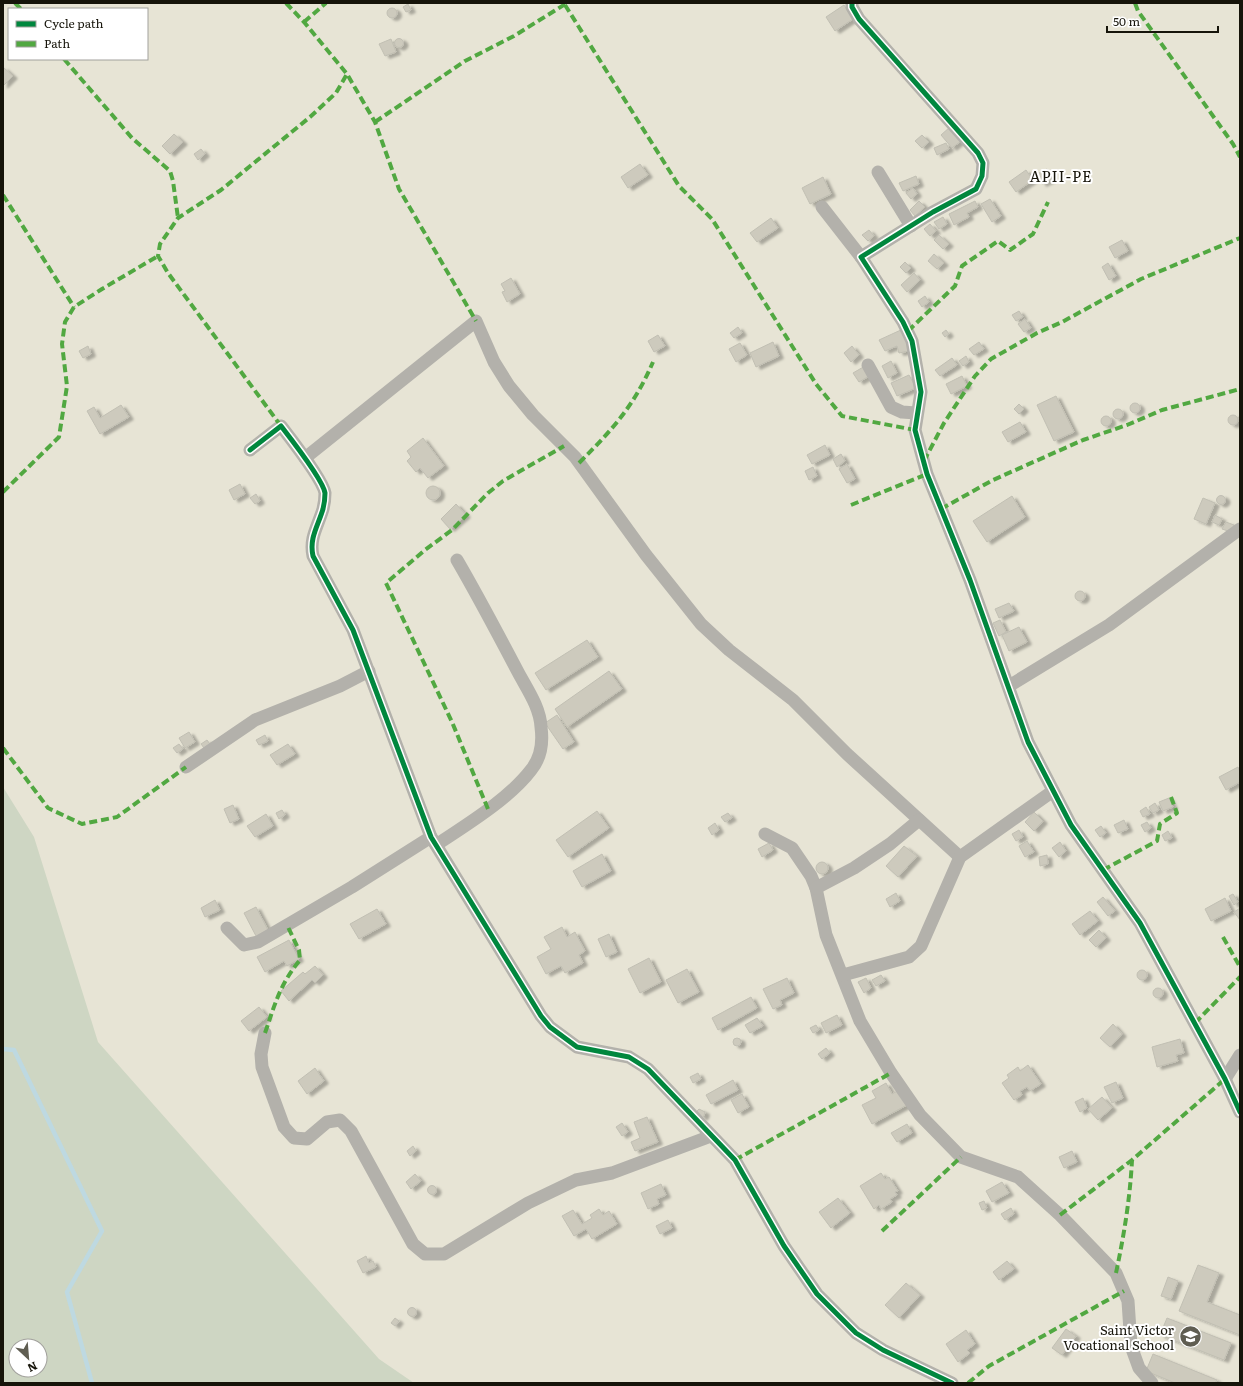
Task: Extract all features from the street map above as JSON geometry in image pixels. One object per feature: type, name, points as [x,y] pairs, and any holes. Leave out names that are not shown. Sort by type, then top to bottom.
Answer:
[{"type":"street","points":[[852,3],[852,7],[859,19],[978,153],[983,163],[982,176],[976,189],[910,226],[861,258]]},
{"type":"street","points":[[878,172],[910,226]]},
{"type":"street","points":[[822,207],[861,258],[908,331],[912,341],[922,392],[916,413],[915,430],[927,474],[970,580],[1028,742],[1071,825],[1140,923],[1226,1079],[1240,1112]]},
{"type":"street","points":[[305,458],[476,321],[494,362],[509,386],[533,415],[575,458],[646,555],[701,624],[729,650],[793,700],[847,754],[960,857]]},
{"type":"street","points":[[868,365],[891,407],[902,412],[916,413]]},
{"type":"street","points":[[250,450],[281,426],[305,458],[325,493],[323,509],[312,538],[311,546],[313,556],[353,630],[434,841],[541,1016],[550,1027],[577,1047],[629,1057],[648,1069],[735,1160],[784,1246],[817,1294],[856,1333],[882,1350],[952,1383]]},
{"type":"street","points":[[1008,686],[1109,625],[1240,529]]},
{"type":"street","points":[[227,928],[244,944],[258,942],[488,809],[514,788],[531,770],[541,751],[541,726],[537,708],[489,615],[457,560]]},
{"type":"street","points":[[186,767],[255,720],[340,686],[369,671]]},
{"type":"street","points":[[843,975],[909,957],[921,946],[960,857],[1053,791]]},
{"type":"street","points":[[816,888],[854,868],[890,844],[919,820]]},
{"type":"street","points":[[765,834],[792,848],[800,858],[816,888],[826,935],[860,1021],[873,1044],[920,1115],[961,1157],[1018,1177],[1060,1215],[1116,1273],[1128,1301],[1131,1346],[1140,1368],[1152,1383]]},
{"type":"street","points":[[266,1033],[262,1048],[262,1067],[284,1127],[294,1138],[307,1139],[327,1122],[340,1120],[351,1131],[413,1244],[425,1254],[444,1254],[528,1203],[576,1180],[612,1173],[711,1136]]},
{"type":"street","points":[[1226,1079],[1240,1055]]},
{"type":"green space","points":[[3,787],[34,837],[98,1042],[379,1359],[414,1383],[3,1383]]},
{"type":"building","points":[[408,4],[411,10],[406,12],[403,7]]},
{"type":"building","points":[[844,5],[853,19],[835,31],[826,17]]},
{"type":"building","points":[[390,8],[394,8],[396,9],[396,17],[390,18],[387,15],[387,11]]},
{"type":"building","points":[[391,39],[396,52],[385,56],[379,44]]},
{"type":"building","points":[[397,39],[401,39],[403,43],[401,47],[397,47],[395,45],[395,41]]},
{"type":"building","points":[[3,67],[13,76],[3,86]]},
{"type":"building","points":[[950,127],[961,141],[952,148],[941,135]]},
{"type":"building","points":[[174,134],[183,142],[170,154],[162,146]]},
{"type":"building","points":[[922,135],[929,142],[922,148],[915,141]]},
{"type":"building","points":[[946,143],[949,149],[937,155],[934,148]]},
{"type":"building","points":[[201,149],[205,154],[198,160],[194,154]]},
{"type":"building","points":[[640,164],[648,175],[628,188],[621,177]]},
{"type":"building","points":[[1047,169],[1052,179],[1042,184],[1037,174]]},
{"type":"building","points":[[1026,170],[1033,180],[1016,192],[1009,182]]},
{"type":"building","points":[[916,176],[919,184],[903,191],[899,183]]},
{"type":"building","points":[[823,177],[831,194],[810,204],[802,188]]},
{"type":"building","points":[[913,188],[917,194],[911,199],[906,193]]},
{"type":"building","points":[[990,199],[1001,216],[992,222],[981,204]]},
{"type":"building","points":[[919,201],[925,207],[915,216],[910,210]]},
{"type":"building","points":[[975,201],[978,207],[967,213],[969,217],[954,225],[949,214]]},
{"type":"building","points":[[943,217],[947,224],[939,229],[934,222]]},
{"type":"building","points":[[771,218],[778,228],[757,242],[750,233]]},
{"type":"building","points":[[930,224],[936,231],[930,236],[924,229]]},
{"type":"building","points":[[869,230],[874,236],[868,241],[862,235]]},
{"type":"building","points":[[939,235],[949,244],[943,249],[934,240]]},
{"type":"building","points":[[1122,240],[1128,251],[1115,258],[1109,247]]},
{"type":"building","points":[[934,254],[944,263],[937,269],[928,261]]},
{"type":"building","points":[[905,262],[911,268],[906,273],[900,267]]},
{"type":"building","points":[[1108,263],[1116,276],[1109,280],[1102,267]]},
{"type":"building","points":[[914,273],[920,280],[907,292],[901,285]]},
{"type":"building","points":[[511,278],[520,294],[507,302],[502,292],[505,291],[501,284]]},
{"type":"building","points":[[925,296],[929,302],[922,307],[918,301]]},
{"type":"building","points":[[1019,311],[1023,317],[1016,321],[1012,315]]},
{"type":"building","points":[[1025,319],[1031,328],[1024,332],[1018,324]]},
{"type":"building","points":[[738,327],[742,333],[734,338],[730,333]]},
{"type":"building","points":[[903,329],[909,351],[899,353],[897,346],[885,351],[879,340]]},
{"type":"building","points":[[946,330],[949,334],[945,337],[942,333]]},
{"type":"building","points":[[658,335],[665,346],[654,352],[648,341]]},
{"type":"building","points":[[773,342],[779,356],[756,367],[750,353]]},
{"type":"building","points":[[979,342],[984,349],[974,355],[969,349]]},
{"type":"building","points":[[740,343],[747,355],[736,362],[729,349]]},
{"type":"building","points":[[88,346],[91,354],[83,358],[79,351]]},
{"type":"building","points":[[852,346],[859,355],[851,362],[844,353]]},
{"type":"building","points":[[966,356],[969,362],[963,366],[959,361]]},
{"type":"building","points":[[952,358],[957,365],[940,376],[935,370]]},
{"type":"building","points":[[891,361],[897,373],[888,378],[882,366]]},
{"type":"building","points":[[865,366],[871,375],[859,382],[853,373]]},
{"type":"building","points":[[909,375],[916,388],[897,396],[891,383]]},
{"type":"building","points":[[962,376],[967,386],[951,394],[946,384]]},
{"type":"building","points":[[1056,396],[1074,432],[1054,441],[1037,405]]},
{"type":"building","points":[[1133,403],[1137,403],[1140,408],[1137,413],[1133,413],[1130,410],[1130,406]]},
{"type":"building","points":[[1019,404],[1024,409],[1019,414],[1014,409]]},
{"type":"building","points":[[121,405],[129,417],[100,434],[87,411],[94,407],[100,418]]},
{"type":"building","points":[[1116,409],[1120,409],[1123,414],[1120,419],[1116,419],[1113,416],[1113,412]]},
{"type":"building","points":[[1231,415],[1235,415],[1238,420],[1235,425],[1231,425],[1228,422],[1228,418]]},
{"type":"building","points":[[1104,416],[1108,416],[1111,421],[1108,426],[1104,426],[1101,423],[1101,419]]},
{"type":"building","points":[[1020,422],[1026,432],[1008,442],[1002,432]]},
{"type":"building","points":[[423,438],[444,466],[428,478],[420,468],[416,472],[407,461],[411,457],[407,451]]},
{"type":"building","points":[[825,445],[830,455],[812,464],[807,455]]},
{"type":"building","points":[[841,454],[845,461],[837,467],[833,459]]},
{"type":"building","points":[[847,464],[855,479],[847,483],[839,469]]},
{"type":"building","points":[[813,467],[817,476],[809,480],[805,471]]},
{"type":"building","points":[[240,484],[245,494],[234,500],[229,490]]},
{"type":"building","points":[[433,486],[438,488],[440,493],[438,498],[433,500],[428,498],[426,493],[428,488]]},
{"type":"building","points":[[256,494],[260,501],[255,504],[250,498]]},
{"type":"building","points":[[1221,495],[1226,500],[1221,505],[1216,500]]},
{"type":"building","points":[[1012,496],[1025,517],[987,542],[973,521]]},
{"type":"building","points":[[1203,498],[1215,503],[1206,524],[1194,519]]},
{"type":"building","points":[[456,504],[466,515],[450,529],[441,519]]},
{"type":"building","points":[[1215,515],[1222,519],[1219,525],[1212,522]]},
{"type":"building","points":[[1226,522],[1234,525],[1231,532],[1222,529]]},
{"type":"building","points":[[1078,591],[1082,591],[1085,596],[1082,601],[1078,601],[1075,598],[1075,594]]},
{"type":"building","points":[[1009,603],[1014,611],[999,618],[995,609]]},
{"type":"building","points":[[1000,620],[1006,632],[999,636],[993,623]]},
{"type":"building","points":[[1019,627],[1027,642],[1009,651],[1002,635]]},
{"type":"building","points":[[587,640],[598,657],[546,690],[535,673]]},
{"type":"building","points":[[609,671],[622,689],[567,727],[555,709]]},
{"type":"building","points":[[557,715],[574,742],[563,749],[545,723]]},
{"type":"building","points":[[189,732],[195,742],[185,748],[179,738]]},
{"type":"building","points":[[265,735],[268,741],[259,745],[256,740]]},
{"type":"building","points":[[207,740],[210,744],[204,748],[201,744]]},
{"type":"building","points":[[179,744],[183,749],[177,753],[173,748]]},
{"type":"building","points":[[288,744],[295,754],[277,765],[270,755]]},
{"type":"building","points":[[1238,767],[1240,772],[1240,782],[1226,790],[1219,777]]},
{"type":"building","points":[[1169,798],[1173,807],[1163,811],[1159,802]]},
{"type":"building","points":[[1155,803],[1159,810],[1153,813],[1149,807]]},
{"type":"building","points":[[233,805],[239,819],[230,823],[224,809]]},
{"type":"building","points":[[1146,807],[1150,814],[1143,817],[1140,811]]},
{"type":"building","points":[[282,810],[285,815],[279,819],[276,813]]},
{"type":"building","points":[[597,811],[609,828],[568,857],[556,840]]},
{"type":"building","points":[[1034,812],[1043,821],[1034,831],[1025,822]]},
{"type":"building","points":[[728,813],[732,818],[725,822],[721,817]]},
{"type":"building","points":[[266,814],[273,826],[255,837],[247,826]]},
{"type":"building","points":[[1124,820],[1128,829],[1118,833],[1114,825]]},
{"type":"building","points":[[1147,822],[1151,828],[1145,832],[1141,825]]},
{"type":"building","points":[[715,823],[719,830],[712,835],[708,828]]},
{"type":"building","points":[[1101,826],[1106,833],[1100,837],[1095,830]]},
{"type":"building","points":[[1019,830],[1023,837],[1016,841],[1012,834]]},
{"type":"building","points":[[1168,831],[1172,838],[1165,841],[1162,835]]},
{"type":"building","points":[[1027,841],[1034,852],[1025,857],[1019,846]]},
{"type":"building","points":[[1060,842],[1066,851],[1059,857],[1052,848]]},
{"type":"building","points":[[769,843],[773,850],[762,857],[758,849]]},
{"type":"building","points":[[904,846],[917,856],[898,877],[886,866]]},
{"type":"building","points":[[602,854],[611,871],[582,887],[573,871]]},
{"type":"building","points":[[1047,855],[1048,864],[1040,866],[1039,857]]},
{"type":"building","points":[[820,862],[824,862],[828,868],[824,874],[820,874],[816,870],[816,866]]},
{"type":"building","points":[[896,893],[900,901],[890,907],[886,899]]},
{"type":"building","points":[[1233,894],[1238,902],[1234,905],[1229,896]]},
{"type":"building","points":[[1103,897],[1115,911],[1108,916],[1097,902]]},
{"type":"building","points":[[1225,898],[1231,911],[1211,921],[1205,909]]},
{"type":"building","points":[[215,900],[220,910],[205,917],[201,908]]},
{"type":"building","points":[[256,907],[268,930],[256,936],[244,913]]},
{"type":"building","points":[[1240,908],[1240,920],[1234,912]]},
{"type":"building","points":[[377,909],[386,924],[359,939],[350,924]]},
{"type":"building","points":[[1090,911],[1098,921],[1080,935],[1072,924]]},
{"type":"building","points":[[562,927],[567,937],[575,932],[585,951],[579,955],[583,963],[565,973],[561,966],[546,974],[537,957],[551,949],[544,937]]},
{"type":"building","points":[[1099,930],[1106,938],[1096,947],[1089,940]]},
{"type":"building","points":[[609,934],[617,952],[606,957],[598,939]]},
{"type":"building","points":[[289,940],[299,959],[287,966],[284,961],[265,972],[257,957]]},
{"type":"building","points":[[649,958],[661,982],[640,993],[628,969]]},
{"type":"building","points":[[315,966],[323,975],[315,983],[312,980],[289,1001],[281,991],[303,972],[305,974]]},
{"type":"building","points":[[687,969],[699,992],[678,1003],[666,980]]},
{"type":"building","points":[[1140,970],[1144,970],[1147,975],[1144,980],[1140,980],[1137,977],[1137,973]]},
{"type":"building","points":[[881,975],[885,981],[876,986],[872,980]]},
{"type":"building","points":[[787,978],[794,993],[780,1000],[782,1005],[773,1009],[763,989]]},
{"type":"building","points":[[866,978],[871,988],[864,993],[858,982]]},
{"type":"building","points":[[1156,988],[1160,988],[1163,993],[1160,998],[1156,998],[1153,995],[1153,991]]},
{"type":"building","points":[[751,997],[757,1008],[718,1030],[712,1018]]},
{"type":"building","points":[[259,1007],[267,1017],[249,1031],[241,1021]]},
{"type":"building","points":[[837,1015],[842,1025],[826,1033],[821,1023]]},
{"type":"building","points":[[757,1018],[763,1026],[750,1033],[745,1025]]},
{"type":"building","points":[[1113,1024],[1122,1034],[1110,1047],[1100,1038]]},
{"type":"building","points":[[816,1025],[819,1030],[813,1033],[810,1028]]},
{"type":"building","points":[[735,1038],[739,1038],[741,1042],[739,1046],[735,1046],[733,1044],[733,1040]]},
{"type":"building","points":[[1180,1039],[1184,1053],[1176,1055],[1178,1061],[1157,1067],[1152,1047]]},
{"type":"building","points":[[826,1048],[830,1053],[822,1059],[818,1054]]},
{"type":"building","points":[[1028,1065],[1041,1084],[1030,1091],[1027,1087],[1020,1091],[1022,1095],[1014,1100],[1002,1083],[1009,1078],[1007,1075],[1018,1067],[1020,1071]]},
{"type":"building","points":[[315,1068],[324,1081],[307,1094],[298,1081]]},
{"type":"building","points":[[698,1073],[701,1079],[693,1083],[690,1077]]},
{"type":"building","points":[[733,1080],[738,1090],[711,1104],[706,1095]]},
{"type":"building","points":[[1116,1082],[1123,1098],[1112,1103],[1104,1087]]},
{"type":"building","points":[[886,1083],[892,1094],[899,1090],[907,1105],[872,1124],[862,1105],[876,1098],[872,1091]]},
{"type":"building","points":[[742,1094],[749,1107],[738,1113],[731,1100]]},
{"type":"building","points":[[1102,1097],[1112,1108],[1098,1120],[1088,1109]]},
{"type":"building","points":[[1083,1098],[1087,1108],[1080,1112],[1075,1102]]},
{"type":"building","points":[[699,1109],[705,1112],[702,1118],[697,1111]]},
{"type":"building","points":[[647,1117],[658,1142],[635,1151],[631,1142],[640,1138],[634,1122]]},
{"type":"building","points":[[622,1123],[628,1132],[622,1136],[616,1127]]},
{"type":"building","points":[[907,1124],[912,1133],[897,1142],[891,1133]]},
{"type":"building","points":[[413,1146],[416,1151],[410,1156],[407,1151]]},
{"type":"building","points":[[1072,1151],[1077,1162],[1064,1168],[1059,1157]]},
{"type":"building","points":[[881,1173],[885,1179],[889,1177],[898,1191],[895,1192],[897,1195],[890,1199],[892,1202],[881,1209],[879,1205],[874,1209],[860,1186]]},
{"type":"building","points":[[415,1174],[421,1181],[411,1189],[406,1182]]},
{"type":"building","points":[[1002,1182],[1009,1193],[992,1202],[986,1191]]},
{"type":"building","points":[[661,1184],[666,1195],[657,1199],[659,1204],[648,1209],[641,1193]]},
{"type":"building","points":[[430,1186],[434,1186],[436,1190],[434,1194],[430,1194],[428,1192],[428,1188]]},
{"type":"building","points":[[838,1198],[850,1213],[831,1228],[819,1212]]},
{"type":"building","points":[[984,1201],[987,1208],[982,1210],[979,1203]]},
{"type":"building","points":[[1011,1208],[1014,1214],[1005,1220],[1001,1214]]},
{"type":"building","points":[[599,1209],[603,1215],[609,1211],[617,1224],[592,1239],[586,1229],[574,1236],[562,1216],[573,1210],[582,1224],[592,1218],[590,1215]]},
{"type":"building","points":[[668,1220],[672,1228],[660,1234],[656,1226]]},
{"type":"building","points":[[366,1256],[369,1263],[373,1261],[376,1267],[363,1273],[357,1261]]},
{"type":"building","points":[[1007,1261],[1014,1269],[999,1280],[993,1272]]},
{"type":"building","points":[[1198,1265],[1219,1273],[1207,1302],[1240,1315],[1240,1335],[1179,1311]]},
{"type":"building","points":[[1168,1277],[1178,1281],[1171,1299],[1161,1296]]},
{"type":"building","points":[[906,1283],[920,1295],[899,1318],[885,1305]]},
{"type":"building","points":[[410,1308],[414,1308],[416,1312],[414,1316],[410,1316],[408,1314],[408,1310]]},
{"type":"building","points":[[395,1318],[399,1321],[395,1326],[391,1323]]},
{"type":"building","points":[[1167,1318],[1231,1343],[1224,1360],[1160,1335]]},
{"type":"building","points":[[1066,1329],[1076,1336],[1062,1355],[1052,1348]]},
{"type":"building","points":[[966,1330],[975,1344],[967,1350],[970,1353],[958,1362],[946,1344]]},
{"type":"building","points":[[1153,1354],[1217,1380],[1215,1383],[1175,1383],[1146,1371]]},
{"type":"waterway","points":[[3,1049],[14,1050],[102,1231],[67,1292],[92,1383]]},
{"type":"marked path","points":[[15,3],[20,8]]},
{"type":"marked path","points":[[286,3],[304,22],[347,74],[375,122],[399,189],[476,321]]},
{"type":"marked path","points":[[304,22],[326,3]]},
{"type":"marked path","points":[[375,122],[465,61],[514,36],[567,3]]},
{"type":"marked path","points":[[1135,3],[1138,11],[1233,144],[1240,157]]},
{"type":"marked path","points":[[565,5],[679,186],[712,219],[816,384],[842,416],[915,430]]},
{"type":"marked path","points":[[65,60],[132,138],[170,171],[173,181],[178,218]]},
{"type":"marked path","points":[[281,426],[168,273],[158,256],[160,244],[178,218],[221,190],[310,117],[336,93],[347,74]]},
{"type":"marked path","points":[[3,195],[74,307]]},
{"type":"marked path","points":[[908,331],[955,286],[962,266],[998,241],[1010,250],[1033,234],[1048,202]]},
{"type":"marked path","points":[[924,461],[944,423],[975,376],[991,359],[1037,333],[1062,322],[1141,279],[1240,238]]},
{"type":"marked path","points":[[3,492],[59,437],[67,386],[62,344],[65,322],[74,307],[158,256]]},
{"type":"marked path","points":[[579,463],[622,416],[638,392],[653,362]]},
{"type":"marked path","points":[[941,509],[993,480],[1083,440],[1127,425],[1162,410],[1240,389]]},
{"type":"marked path","points":[[488,809],[452,722],[386,583],[425,550],[452,530],[488,493],[503,481],[564,446]]},
{"type":"marked path","points":[[851,505],[927,474]]},
{"type":"marked path","points":[[3,748],[48,808],[82,824],[117,817],[186,767]]},
{"type":"marked path","points":[[1103,870],[1157,841],[1160,824],[1177,813],[1171,797]]},
{"type":"marked path","points":[[265,1033],[275,1003],[283,986],[300,960],[299,950],[287,925]]},
{"type":"marked path","points":[[1223,937],[1240,967]]},
{"type":"marked path","points":[[1195,1023],[1240,977]]},
{"type":"marked path","points":[[735,1160],[891,1073]]},
{"type":"marked path","points":[[1060,1215],[1132,1160],[1225,1079]]},
{"type":"marked path","points":[[882,1231],[961,1157]]},
{"type":"marked path","points":[[1116,1273],[1122,1245],[1130,1189],[1132,1160]]},
{"type":"marked path","points":[[968,1383],[989,1366],[1124,1291]]},
{"type":"cycle path","points":[[852,3],[852,7],[859,19],[978,153],[983,163],[982,176],[976,189],[933,212],[861,257],[903,322],[912,341],[921,392],[915,430],[927,474],[970,580],[1028,742],[1071,825],[1140,923],[1225,1079],[1240,1112]]},
{"type":"cycle path","points":[[250,450],[281,426],[319,479],[325,493],[323,509],[312,543],[313,556],[353,630],[431,837],[541,1016],[550,1027],[577,1047],[629,1057],[648,1069],[735,1160],[784,1246],[817,1294],[856,1333],[883,1350],[952,1383]]},
{"type":"place","name":"Saint Victor Vocational School","points":[[1190,1337]]},
{"type":"district","name":"APII-PE","points":[[1061,177]]}]
